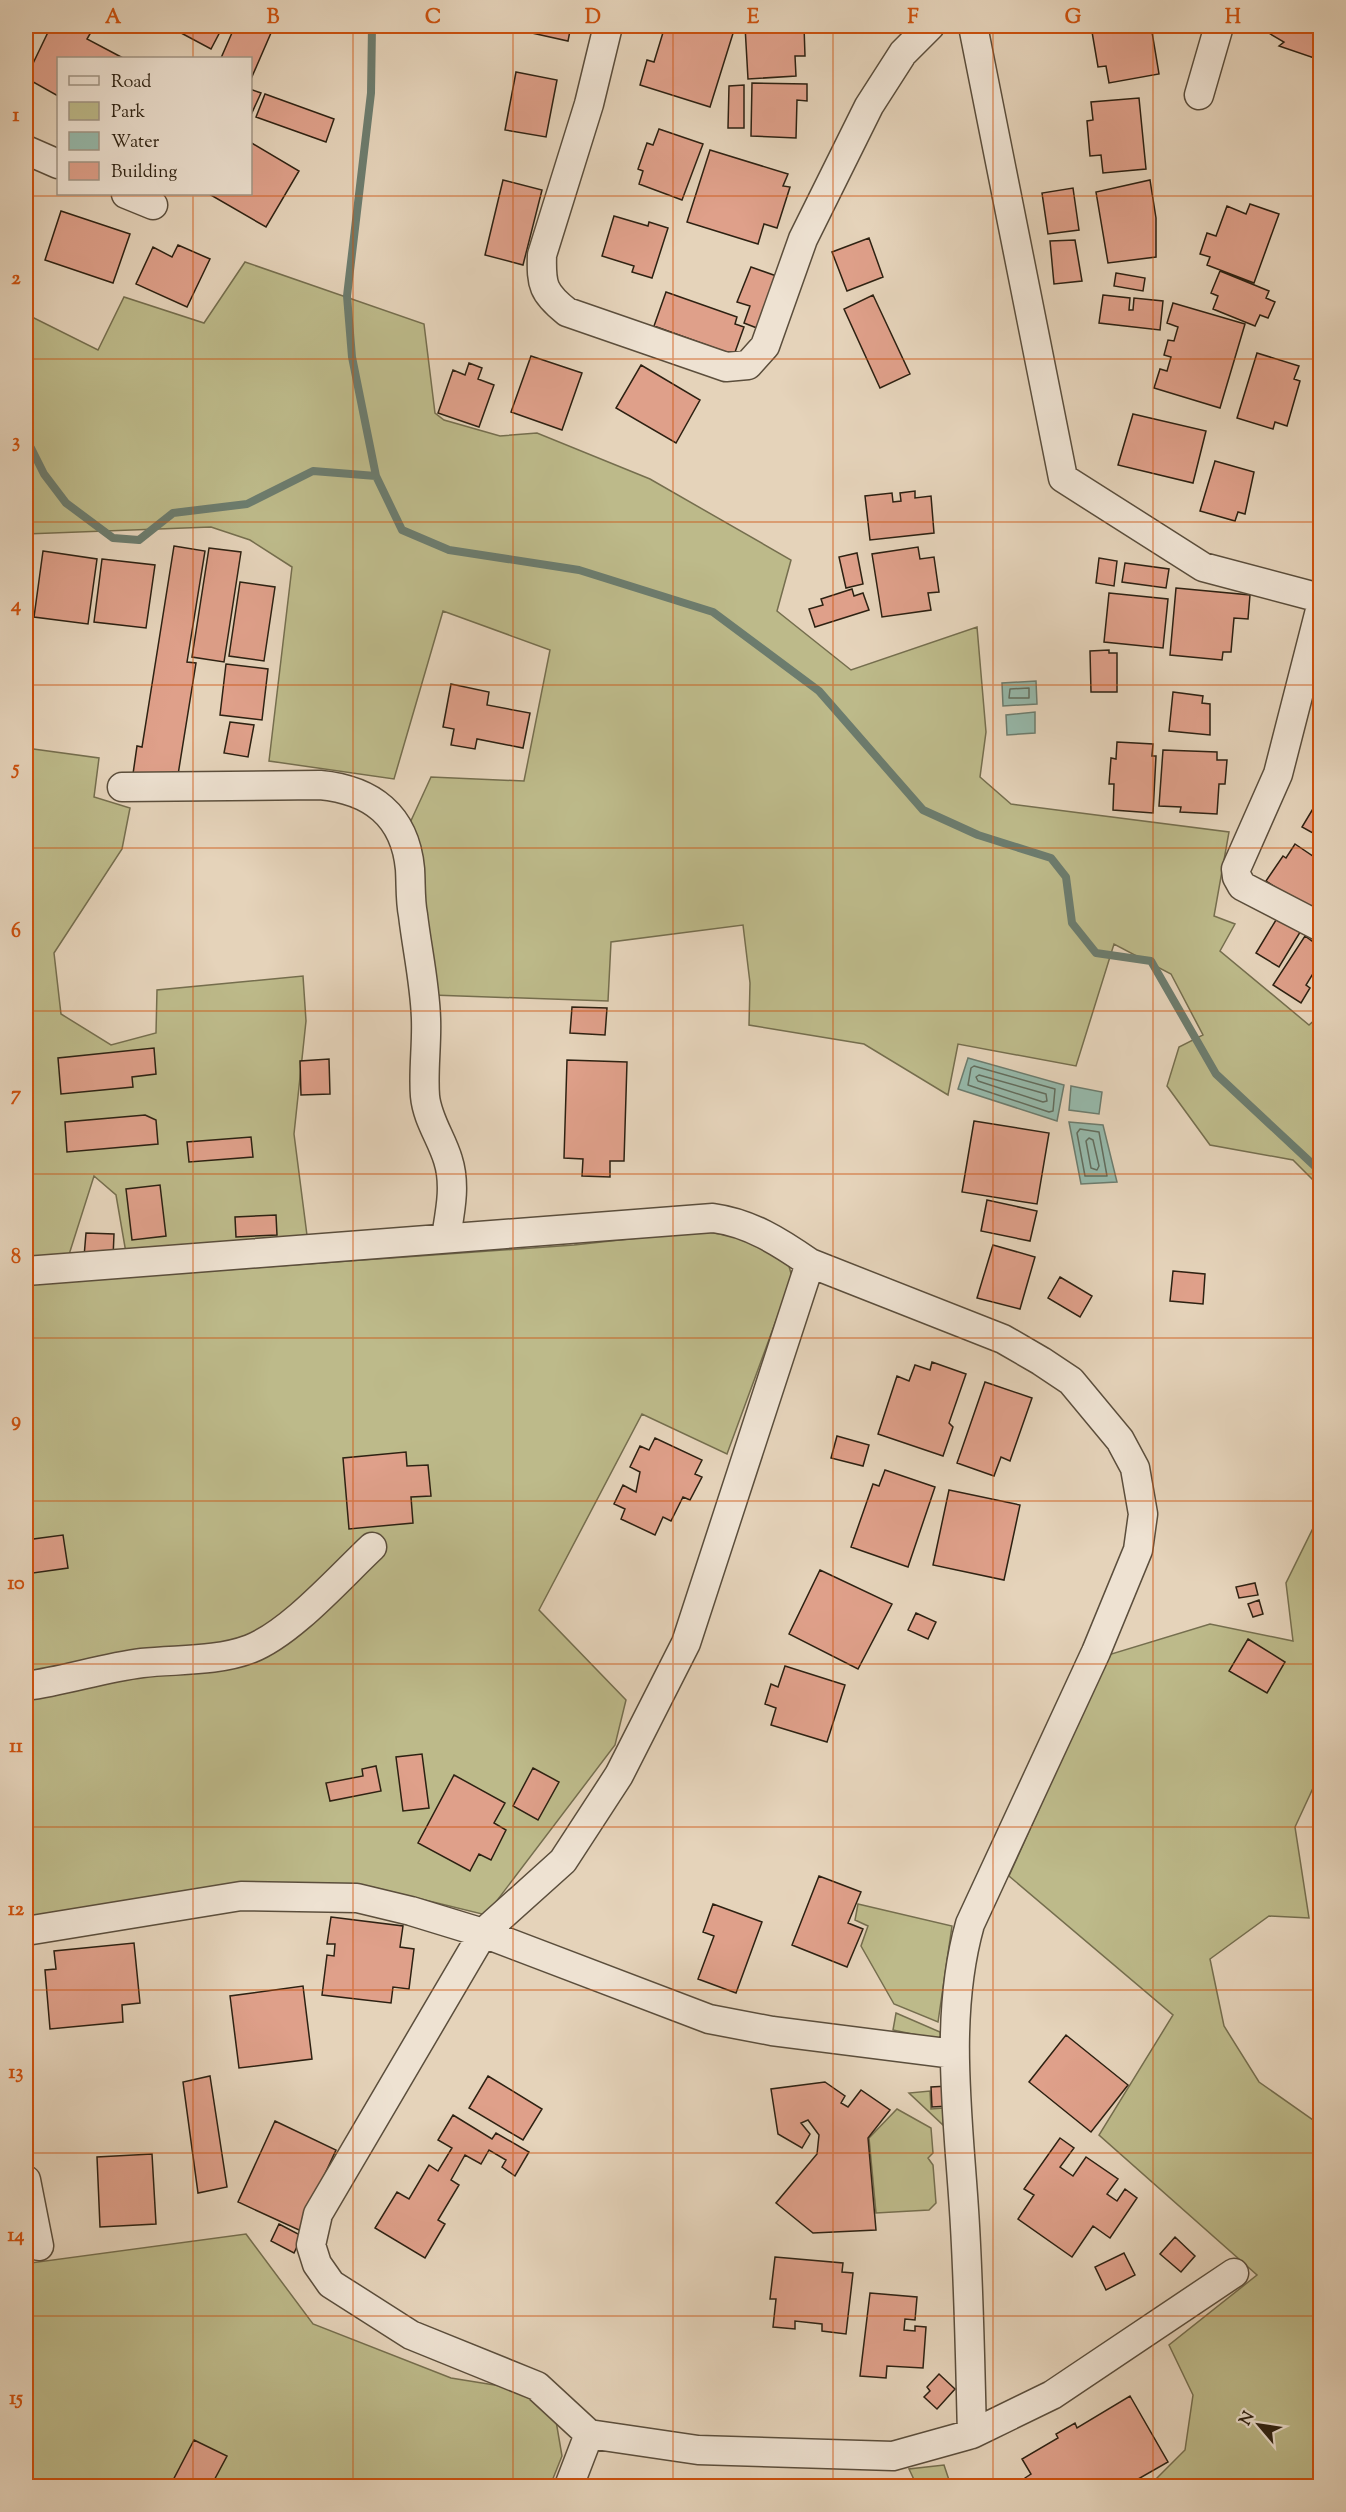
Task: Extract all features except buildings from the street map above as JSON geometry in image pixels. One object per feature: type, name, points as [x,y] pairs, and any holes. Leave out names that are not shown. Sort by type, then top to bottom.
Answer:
[{"type":"street","points":[[608,26],[589,104],[543,255],[541,279],[549,298],[567,312],[726,367],[748,365],[765,346],[803,238],[869,106],[903,53],[930,26]]},
{"type":"street","points":[[973,26],[1063,478],[1203,567],[1320,598]]},
{"type":"street","points":[[1199,95],[1219,26]]},
{"type":"street","points":[[26,150],[57,164]]},
{"type":"street","points":[[128,195],[153,205]]},
{"type":"street","points":[[1319,926],[1242,886],[1236,869],[1278,774],[1320,610]]},
{"type":"street","points":[[122,787],[320,784],[360,792],[374,801],[398,828],[407,849],[410,868],[412,911],[426,1017],[425,1097],[449,1161],[452,1181],[447,1237]]},
{"type":"street","points":[[26,1271],[447,1237],[713,1218],[729,1220],[754,1229],[783,1244],[810,1263],[1002,1339],[1071,1381],[1120,1440],[1135,1468],[1143,1514],[1138,1550],[1096,1652],[970,1924],[963,1948],[954,2054],[967,2253],[972,2434]]},
{"type":"street","points":[[810,1263],[686,1643],[619,1775],[563,1862],[483,1933],[318,2214],[311,2245],[316,2264],[331,2284],[411,2335],[537,2386],[589,2434],[698,2450],[893,2456],[972,2434],[1052,2395],[1234,2273]]},
{"type":"street","points":[[26,1686],[143,1663],[191,1662],[250,1648],[284,1629],[372,1547]]},
{"type":"street","points":[[26,1931],[241,1896],[289,1895],[357,1898],[411,1911],[483,1933],[710,2019],[772,2031],[954,2054]]},
{"type":"street","points":[[26,2180],[39,2246]]},
{"type":"street","points":[[569,2487],[589,2434]]},
{"type":"green space","points":[[245,262],[424,324],[435,413],[444,420],[500,436],[537,433],[650,479],[791,560],[777,611],[851,670],[977,627],[986,732],[980,777],[1011,804],[1229,832],[1214,916],[1235,924],[1220,951],[1309,1025],[1320,1015],[1320,1187],[1293,1160],[1210,1145],[1167,1086],[1179,1047],[1203,1035],[1171,974],[1114,944],[1076,1066],[958,1044],[948,1095],[864,1044],[749,1025],[750,983],[743,925],[611,942],[608,1001],[432,995],[409,825],[431,777],[524,781],[550,650],[443,611],[394,779],[269,761],[292,567],[250,540],[211,527],[26,534],[26,314],[98,350],[124,297],[204,323]]},
{"type":"green space","points":[[26,748],[99,758],[94,797],[130,808],[122,849],[54,953],[61,1014],[111,1045],[156,1033],[157,990],[303,976],[306,1021],[294,1134],[308,1243],[126,1253],[116,1195],[94,1176],[66,1264],[26,1267]]},
{"type":"green space","points":[[702,1231],[750,1239],[787,1259],[792,1277],[727,1454],[642,1414],[539,1610],[626,1700],[615,1745],[486,1915],[372,1887],[26,1917],[26,1284],[574,1245]]},
{"type":"green space","points":[[1320,1514],[1320,1773],[1295,1827],[1309,1918],[1269,1916],[1210,1959],[1224,2026],[1259,2082],[1320,2125],[1320,2320],[1314,2325],[1320,2340],[1320,2486],[1149,2486],[1185,2450],[1193,2395],[1169,2345],[1257,2275],[1099,2135],[1173,2015],[1009,1876],[1108,1655],[1210,1624],[1293,1641],[1286,1583]]},
{"type":"green space","points":[[858,1904],[952,1926],[938,2022],[894,2004],[861,1946],[868,1926],[855,1920]]},
{"type":"green space","points":[[896,2013],[940,2032],[941,2040],[893,2030]]},
{"type":"green space","points":[[930,2091],[931,2109],[944,2108],[943,2125],[909,2093]]},
{"type":"green space","points":[[897,2109],[931,2128],[933,2153],[928,2158],[933,2165],[936,2203],[929,2210],[876,2213],[869,2138]]},
{"type":"green space","points":[[246,2234],[313,2324],[451,2378],[513,2388],[555,2415],[562,2456],[550,2486],[26,2486],[26,2235],[31,2263]]},
{"type":"green space","points":[[944,2465],[951,2486],[917,2486],[909,2469]]},
{"type":"water","points":[[1036,681],[1037,704],[1003,706],[1002,683]]},
{"type":"water","points":[[1035,712],[1035,733],[1007,735],[1006,715]]},
{"type":"water","points":[[968,1058],[1064,1085],[1057,1121],[958,1089]]},
{"type":"water","points":[[1071,1086],[1102,1092],[1099,1114],[1069,1110]]},
{"type":"water","points":[[1069,1122],[1103,1125],[1117,1182],[1081,1184]]},
{"type":"waterway","points":[[372,26],[371,93],[347,296],[352,357],[376,476],[402,530],[449,550],[579,570],[713,612],[819,691],[923,810],[978,835],[1051,858],[1066,877],[1072,923],[1096,953],[1151,961],[1216,1074],[1320,1171]]},
{"type":"waterway","points":[[26,446],[31,448],[44,474],[66,503],[113,538],[139,540],[173,513],[247,504],[313,471],[376,476]]}]
